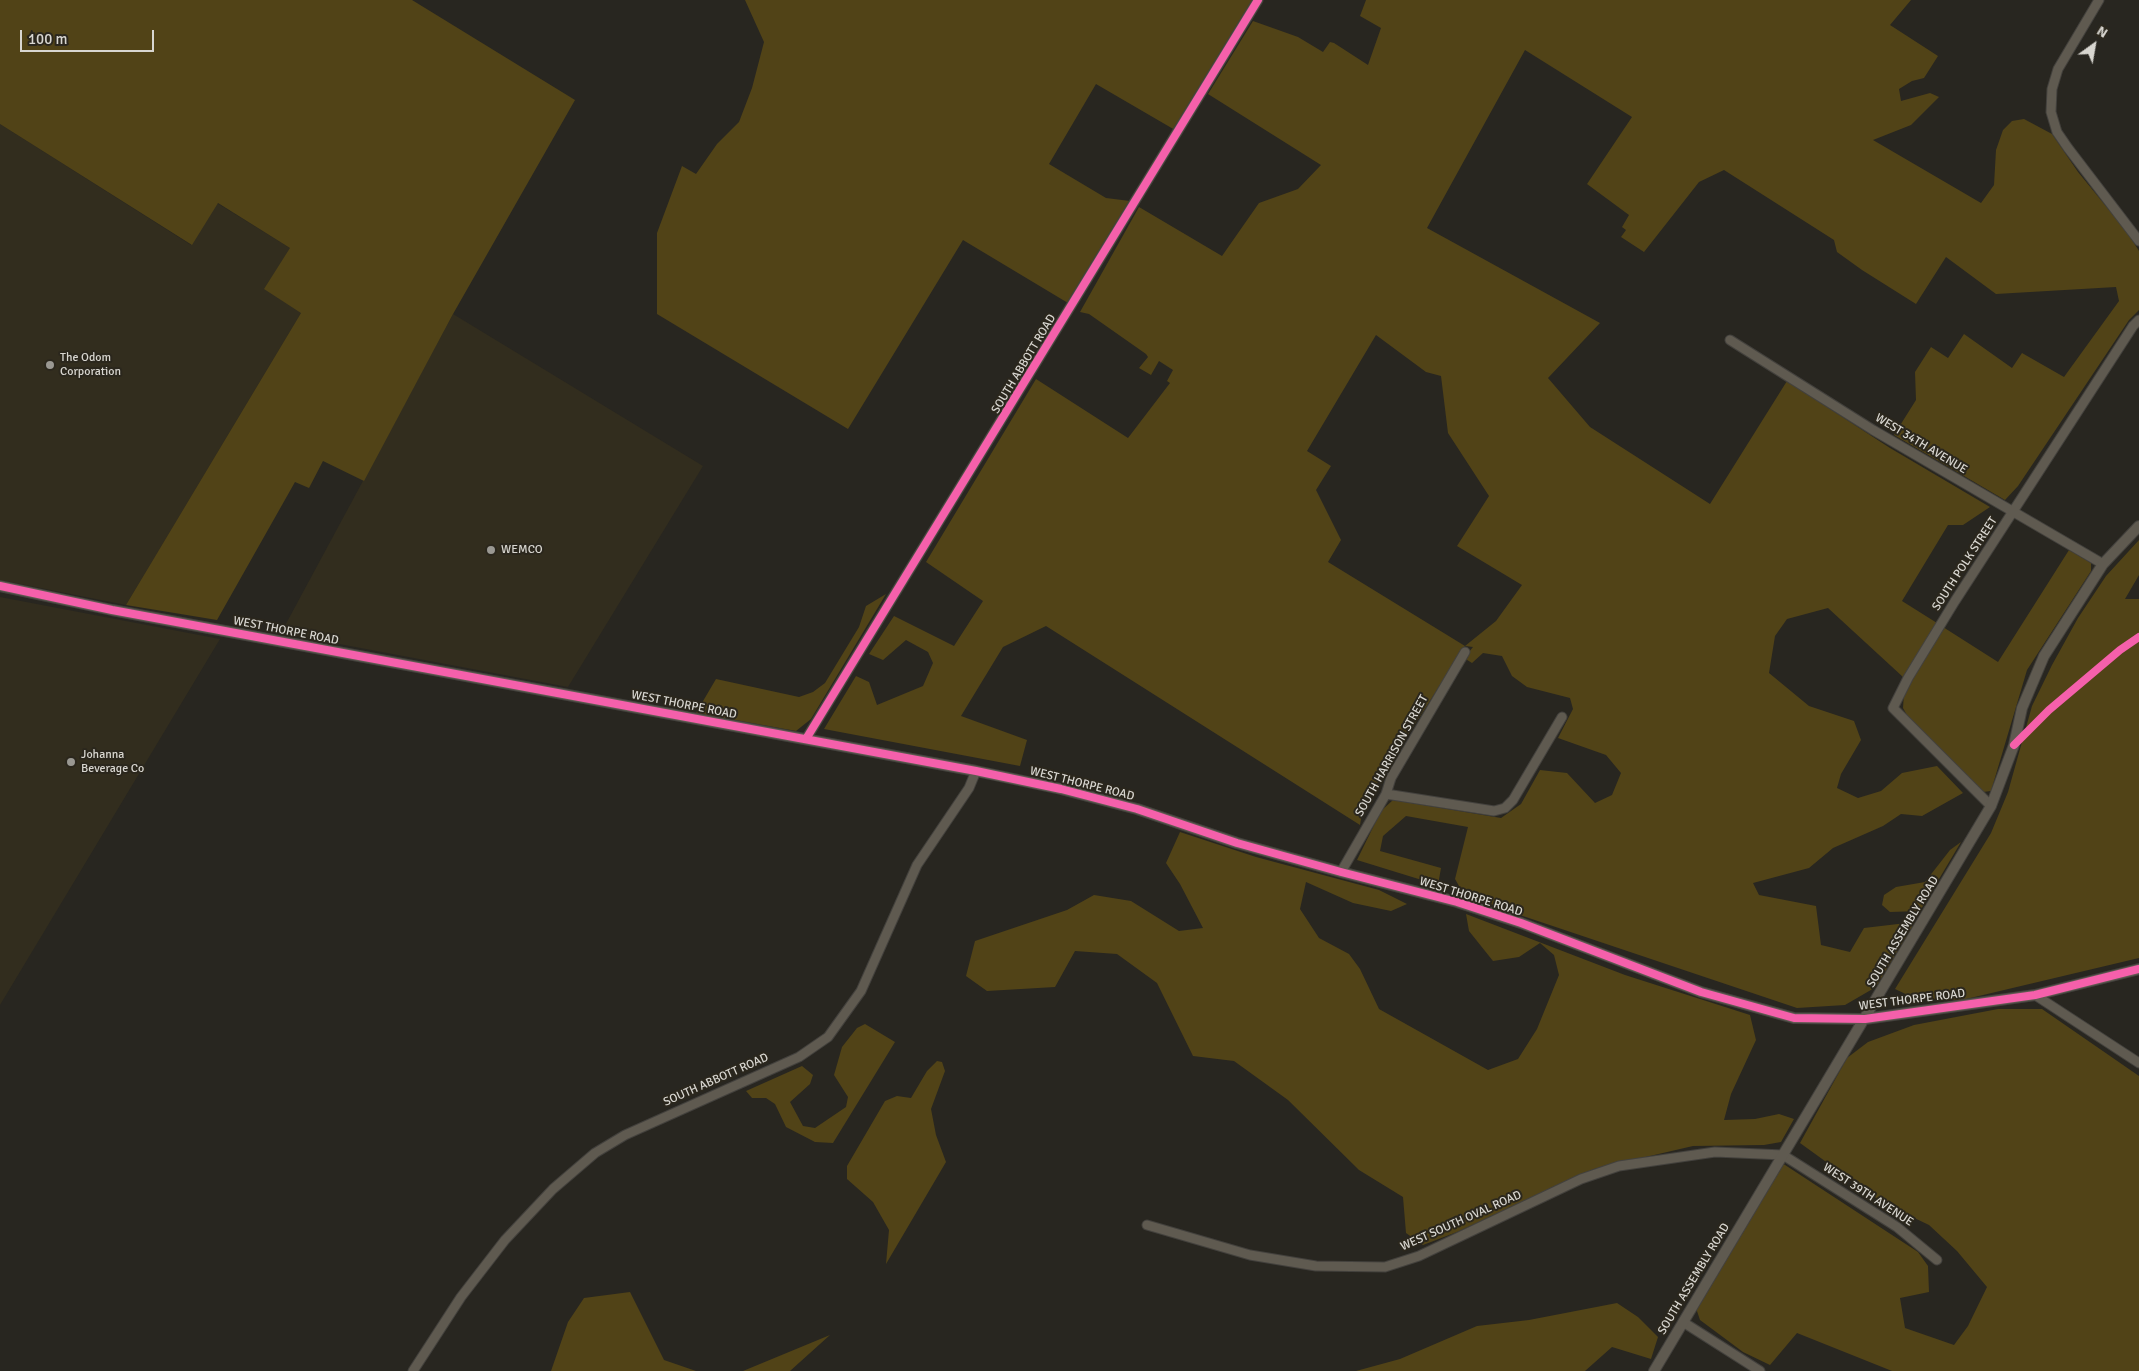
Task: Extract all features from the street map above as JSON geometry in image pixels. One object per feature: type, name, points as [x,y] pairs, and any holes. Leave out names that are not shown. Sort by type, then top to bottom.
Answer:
[{"type":"street","name":"SOUTH ABBOTT ROAD","points":[[806,739],[1258,0]]},
{"type":"street","points":[[2099,0],[2058,69],[2052,89],[2051,112],[2057,132],[2139,241]]},
{"type":"street","name":"SOUTH POLK STREET","points":[[1991,806],[1893,708],[1908,678],[2012,513],[2133,326],[2139,320]]},
{"type":"street","name":"WEST 34TH AVENUE","points":[[1730,340],[2012,513],[2103,564]]},
{"type":"street","name":"SOUTH ASSEMBLY ROAD","points":[[1654,1371],[1991,806],[2014,745],[2022,708],[2044,656],[2103,564],[2139,526]]},
{"type":"street","name":"WEST THORPE ROAD","points":[[0,586],[121,612],[976,771],[1060,789],[1137,809],[1237,842],[1341,872],[1457,902],[1522,923],[1655,976],[1749,1006],[1794,1018],[1865,1019],[2035,995],[2139,969]]},
{"type":"street","name":"SOUTH HARRISON STREET","points":[[1341,872],[1386,794],[1391,778],[1465,652]]},
{"type":"street","points":[[1386,794],[1494,811],[1505,808],[1513,800],[1562,717]]},
{"type":"street","name":"SOUTH ABBOTT ROAD","points":[[413,1371],[461,1297],[505,1240],[553,1189],[595,1154],[625,1135],[799,1058],[828,1037],[861,991],[917,865],[969,788],[976,771]]},
{"type":"street","points":[[2035,995],[2139,1064]]},
{"type":"street","name":"WEST SOUTH OVAL ROAD","points":[[1148,1225],[1250,1255],[1316,1266],[1385,1267],[1419,1256],[1581,1179],[1619,1166],[1715,1152],[1783,1155]]},
{"type":"street","name":"WEST 39TH AVENUE","points":[[1783,1155],[1897,1227],[1937,1260]]},
{"type":"street","points":[[1682,1322],[1760,1371]]},
{"type":"shaded area","points":[[0,0],[412,0],[575,100],[453,314],[364,481],[323,461],[309,488],[295,482],[217,620],[126,605],[301,313],[264,289],[290,248],[218,203],[192,245],[0,124]]},
{"type":"shaded area","points":[[745,0],[1253,0],[1175,130],[1096,84],[1049,164],[1106,198],[1130,201],[1068,303],[963,240],[848,429],[657,314],[657,233],[682,166],[696,174],[717,144],[739,122],[752,88],[764,42]]},
{"type":"shaded area","points":[[1366,0],[1911,0],[1890,25],[1938,56],[1924,78],[1912,81],[1899,89],[1901,101],[1930,93],[1939,97],[1911,125],[1873,140],[1981,203],[1994,185],[1996,150],[2003,130],[2012,121],[2024,119],[2052,134],[2078,172],[2127,232],[2139,251],[2139,310],[2129,320],[2018,486],[2005,500],[1894,435],[1916,400],[1915,372],[1931,347],[1948,358],[1964,334],[2012,368],[2022,353],[2064,377],[2119,301],[2116,287],[1996,294],[1946,257],[1916,304],[1837,252],[1834,240],[1724,170],[1699,182],[1644,252],[1621,237],[1626,230],[1622,227],[1629,215],[1587,184],[1632,117],[1525,50],[1427,228],[1600,323],[1548,378],[1590,427],[1710,504],[1787,381],[1890,448],[1990,507],[1963,525],[1948,525],[1902,601],[1937,623],[1903,677],[1828,608],[1787,619],[1775,636],[1769,673],[1809,706],[1854,721],[1861,740],[1841,774],[1837,788],[1858,798],[1881,791],[1902,773],[1937,766],[1963,793],[1922,816],[1901,814],[1883,826],[1833,848],[1809,868],[1753,883],[1759,895],[1816,906],[1821,945],[1850,952],[1864,928],[1915,922],[1876,987],[1845,1005],[1797,1008],[1505,910],[1463,893],[1455,879],[1468,827],[1406,816],[1383,836],[1380,851],[1441,868],[1438,885],[1357,860],[1381,811],[1393,800],[1501,818],[1521,804],[1540,770],[1567,773],[1595,803],[1612,795],[1621,773],[1606,755],[1558,738],[1573,709],[1570,698],[1527,687],[1512,676],[1502,656],[1483,653],[1472,663],[1464,658],[1473,647],[1465,646],[1376,785],[1362,813],[1360,825],[1046,626],[1003,647],[961,716],[1027,740],[1020,766],[824,729],[856,676],[869,682],[877,705],[923,686],[933,663],[928,652],[906,640],[883,660],[869,654],[894,616],[954,646],[983,601],[926,562],[1036,379],[1128,438],[1170,383],[1167,381],[1173,370],[1159,361],[1151,375],[1139,368],[1148,357],[1146,354],[1089,314],[1080,312],[1139,207],[1222,256],[1259,203],[1298,189],[1321,165],[1208,94],[1253,21],[1298,37],[1323,52],[1330,42],[1334,43],[1368,65],[1381,28],[1360,16]],"holes":[[[1376,335],[1426,372],[1441,376],[1448,433],[1489,496],[1457,546],[1522,585],[1496,621],[1465,646],[1328,562],[1341,540],[1316,490],[1331,466],[1307,451]]]},
{"type":"shaded area","points":[[0,124],[191,245],[217,203],[290,248],[301,313],[126,605],[0,580]]},
{"type":"shaded area","points":[[453,314],[703,466],[568,687],[281,633]]},
{"type":"shaded area","points":[[2139,540],[2139,575],[2125,599],[2139,599],[2139,958],[1962,1000],[1914,998],[1895,989],[1991,833],[2008,792],[2032,706],[2052,665],[2078,618],[2106,576]]},
{"type":"shaded area","points":[[2069,550],[2091,563],[2091,571],[2027,670],[1991,791],[1983,792],[1908,717],[1903,708],[1904,693],[1943,627],[1998,662]]},
{"type":"shaded area","points":[[886,594],[811,719],[796,731],[696,713],[716,679],[799,697],[813,692],[825,683],[859,627],[866,606]]},
{"type":"shaded area","points":[[0,597],[220,639],[0,1005]]},
{"type":"shaded area","points":[[1180,832],[1256,857],[1379,890],[1407,904],[1391,911],[1353,903],[1306,882],[1300,909],[1319,938],[1349,954],[1360,969],[1379,1009],[1488,1070],[1518,1059],[1537,1029],[1559,975],[1554,955],[1540,943],[1519,957],[1493,961],[1469,931],[1466,914],[1625,975],[1750,1015],[1756,1040],[1731,1094],[1724,1120],[1755,1119],[1779,1114],[1794,1119],[1781,1142],[1764,1145],[1693,1146],[1594,1169],[1457,1232],[1423,1245],[1406,1233],[1403,1197],[1359,1170],[1288,1100],[1234,1061],[1193,1056],[1157,983],[1117,954],[1075,951],[1055,987],[987,991],[966,976],[975,941],[1067,910],[1094,895],[1131,901],[1179,931],[1203,928],[1180,884],[1166,863]]},
{"type":"shaded area","points":[[1961,842],[1920,911],[1890,912],[1882,905],[1884,895],[1896,887],[1925,882],[1950,850]]},
{"type":"shaded area","points":[[1998,1009],[2042,1009],[2139,1076],[2139,1371],[1892,1371],[1797,1333],[1770,1365],[1743,1352],[1700,1320],[1696,1308],[1782,1163],[1918,1252],[1928,1266],[1929,1292],[1900,1298],[1905,1328],[1954,1345],[1968,1326],[1987,1287],[1957,1251],[1929,1225],[1883,1203],[1800,1143],[1847,1058],[1868,1042],[1914,1025]]},
{"type":"shaded area","points":[[865,1024],[895,1042],[833,1143],[815,1142],[786,1127],[775,1104],[766,1098],[752,1098],[746,1091],[802,1066],[813,1075],[810,1084],[790,1102],[803,1126],[815,1128],[846,1107],[848,1097],[834,1075],[842,1047],[857,1028]]},
{"type":"shaded area","points":[[937,1061],[942,1062],[945,1071],[931,1109],[936,1135],[946,1162],[886,1264],[889,1230],[873,1202],[847,1179],[847,1166],[885,1101],[897,1096],[911,1098],[927,1071]]},
{"type":"shaded area","points":[[630,1292],[664,1360],[696,1371],[551,1371],[568,1322],[584,1298]]},
{"type":"shaded area","points":[[1617,1303],[1638,1317],[1658,1337],[1651,1359],[1612,1347],[1585,1371],[1356,1371],[1400,1359],[1477,1326],[1529,1320]]},
{"type":"shaded area","points":[[830,1335],[790,1371],[743,1371]]},
{"type":"cycle path","points":[[806,739],[1258,0]]},
{"type":"cycle path","points":[[0,586],[112,610],[976,771],[1061,789],[1137,809],[1237,843],[1457,902],[1521,923],[1701,992],[1794,1018],[1865,1019],[2035,995],[2139,969]]},
{"type":"cycle path","points":[[2014,745],[2049,710],[2120,650],[2139,637]]},
{"type":"place","name":"The Odom Corporation","points":[[50,365]]},
{"type":"place","name":"WEMCO","points":[[491,550]]},
{"type":"place","name":"Johanna Beverage Co","points":[[71,762]]}]
